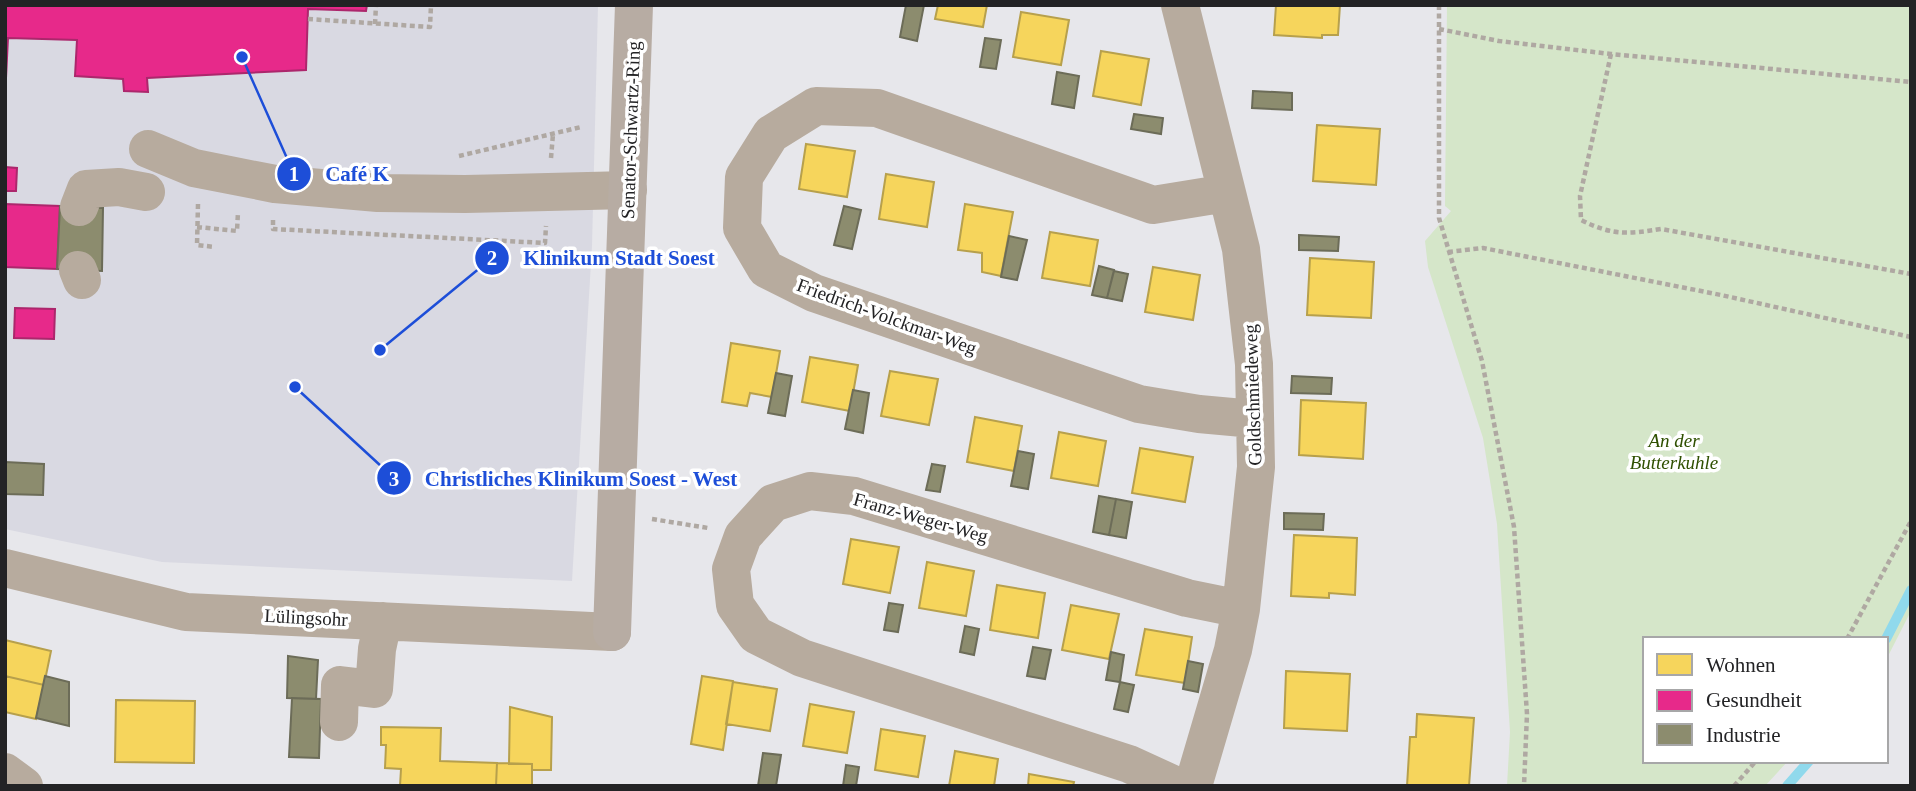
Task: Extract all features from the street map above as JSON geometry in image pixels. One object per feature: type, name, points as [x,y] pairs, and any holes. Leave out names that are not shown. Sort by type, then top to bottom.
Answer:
[{"type":"main road","name":"Senator-Schwartz-Ring","points":[[612,632],[634,5]]},
{"type":"street","name":"Goldschmiedeweg","points":[[1180,5],[1242,261],[1254,364],[1256,467],[1241,610],[1233,650],[1193,786]]},
{"type":"street","name":"Friedrich-Volckmar-Weg","points":[[1227,193],[1153,205],[877,108],[816,106],[771,134],[744,177],[742,228],[766,269],[814,293],[1139,404],[1199,414],[1254,419]]},
{"type":"street","points":[[148,149],[194,168],[275,184],[378,193],[628,190]]},
{"type":"street","points":[[79,207],[86,189],[119,187],[146,192]]},
{"type":"street","name":"Franz-Weger-Weg","points":[[1177,786],[1129,764],[802,658],[756,635],[736,605],[731,569],[743,536],[773,503],[810,491],[854,496],[1187,598],[1241,610]]},
{"type":"street","name":"Lülingsohr","points":[[5,568],[186,612],[612,632]]},
{"type":"street","points":[[339,722],[341,685],[374,688],[383,621]]},
{"type":"street","points":[[5,772],[24,786]]},
{"type":"path","points":[[375,24],[376,5]]},
{"type":"path","points":[[308,19],[430,27],[431,5]]},
{"type":"path","points":[[1439,5],[1439,218],[1482,361],[1514,527],[1527,714],[1524,786]]},
{"type":"path","points":[[1439,29],[1499,41],[1611,54],[1911,82]]},
{"type":"path","points":[[1611,54],[1580,196],[1581,220],[1603,231],[1633,233],[1661,229],[1911,274]]},
{"type":"path","points":[[446,156],[486,150],[581,127]]},
{"type":"path","points":[[197,228],[197,245],[215,247]]},
{"type":"path","points":[[298,231],[545,243]]},
{"type":"path","points":[[1448,252],[1483,248],[1721,295],[1911,337]]},
{"type":"path","points":[[616,518],[662,519],[743,536]]},
{"type":"path","points":[[1848,637],[1911,521]]},
{"type":"path","points":[[1734,786],[1754,763]]},
{"type":"shaded area","points":[[5,5],[598,5],[592,246],[572,581],[162,562],[5,529]]},
{"type":"green space","name":"An der Butterkuhle","points":[[1447,5],[1911,5],[1911,611],[1888,656],[1888,637],[1643,637],[1643,763],[1786,763],[1765,786],[1507,786],[1510,732],[1497,524],[1483,438],[1428,267],[1425,241],[1451,211],[1445,206]]},
{"type":"building: Wohnen","points":[[938,5],[987,5],[983,27],[935,19]]},
{"type":"building: Wohnen","points":[[1276,5],[1340,5],[1338,35],[1322,35],[1322,38],[1274,35]]},
{"type":"building: Wohnen","points":[[1021,12],[1069,20],[1061,65],[1013,57]]},
{"type":"building: Wohnen","points":[[1101,51],[1149,59],[1141,105],[1093,96]]},
{"type":"building: Wohnen","points":[[1317,125],[1380,129],[1376,185],[1313,181]]},
{"type":"building: Wohnen","points":[[806,144],[855,151],[847,197],[799,189]]},
{"type":"building: Wohnen","points":[[886,174],[934,182],[927,227],[879,219]]},
{"type":"building: Wohnen","points":[[965,204],[1013,212],[1001,276],[982,272],[982,253],[958,250]]},
{"type":"building: Wohnen","points":[[1050,232],[1098,240],[1090,286],[1042,278]]},
{"type":"building: Wohnen","points":[[1310,258],[1374,262],[1371,318],[1307,315]]},
{"type":"building: Wohnen","points":[[1153,267],[1200,275],[1193,320],[1145,312]]},
{"type":"building: Wohnen","points":[[731,343],[780,351],[772,397],[750,393],[747,406],[722,402]]},
{"type":"building: Wohnen","points":[[810,357],[858,365],[850,411],[802,402]]},
{"type":"building: Wohnen","points":[[890,371],[938,379],[929,425],[881,416]]},
{"type":"building: Wohnen","points":[[1301,400],[1366,403],[1363,459],[1299,455]]},
{"type":"building: Wohnen","points":[[975,417],[1022,426],[1014,471],[967,462]]},
{"type":"building: Wohnen","points":[[1059,432],[1106,441],[1098,486],[1051,478]]},
{"type":"building: Wohnen","points":[[1140,448],[1193,457],[1185,502],[1132,493]]},
{"type":"building: Wohnen","points":[[1294,535],[1357,538],[1355,595],[1329,593],[1329,598],[1291,596]]},
{"type":"building: Wohnen","points":[[851,539],[899,547],[890,593],[843,584]]},
{"type":"building: Wohnen","points":[[927,562],[974,571],[966,616],[919,608]]},
{"type":"building: Wohnen","points":[[997,585],[1045,593],[1038,638],[990,630]]},
{"type":"building: Wohnen","points":[[1071,605],[1119,614],[1109,659],[1062,650]]},
{"type":"building: Wohnen","points":[[1145,629],[1192,637],[1185,683],[1136,675]]},
{"type":"building: Wohnen","points":[[5,640],[51,651],[44,685],[5,676]]},
{"type":"building: Wohnen","points":[[1286,671],[1350,674],[1347,731],[1284,728]]},
{"type":"building: Wohnen","points":[[5,676],[44,685],[36,719],[5,712]]},
{"type":"building: Wohnen","points":[[702,676],[733,681],[723,750],[691,744]]},
{"type":"building: Wohnen","points":[[733,682],[777,689],[770,731],[726,724]]},
{"type":"building: Wohnen","points":[[116,700],[195,701],[194,763],[115,762]]},
{"type":"building: Wohnen","points":[[810,704],[854,712],[847,753],[803,746]]},
{"type":"building: Wohnen","points":[[510,707],[552,717],[551,770],[532,770],[532,764],[509,764]]},
{"type":"building: Wohnen","points":[[1417,714],[1474,718],[1469,786],[1407,786],[1410,737],[1416,737]]},
{"type":"building: Wohnen","points":[[381,727],[441,728],[440,761],[497,763],[496,786],[400,786],[401,769],[385,768],[386,745],[381,745]]},
{"type":"building: Wohnen","points":[[881,729],[925,736],[918,777],[875,770]]},
{"type":"building: Wohnen","points":[[955,751],[998,759],[994,786],[949,786]]},
{"type":"building: Wohnen","points":[[497,763],[532,764],[532,786],[496,786]]},
{"type":"building: Wohnen","points":[[1029,774],[1074,782],[1073,786],[1028,786]]},
{"type":"building: Gesundheit","points":[[5,5],[367,5],[366,11],[308,9],[306,70],[147,78],[148,92],[124,91],[123,79],[75,76],[77,40],[8,38],[5,98]]},
{"type":"building: Gesundheit","points":[[5,167],[17,168],[16,191],[5,191]]},
{"type":"building: Gesundheit","points":[[5,204],[60,206],[57,269],[5,267]]},
{"type":"building: Gesundheit","points":[[15,308],[55,309],[54,339],[14,338]]},
{"type":"building: Industrie","points":[[906,5],[924,5],[917,41],[900,37]]},
{"type":"building: Industrie","points":[[985,38],[1001,40],[996,69],[980,67]]},
{"type":"building: Industrie","points":[[1057,72],[1079,76],[1074,108],[1052,104]]},
{"type":"building: Industrie","points":[[1253,91],[1292,93],[1292,110],[1252,108]]},
{"type":"building: Industrie","points":[[1134,114],[1163,118],[1161,134],[1131,129]]},
{"type":"building: Industrie","points":[[60,206],[103,208],[102,271],[57,269]]},
{"type":"building: Industrie","points":[[844,206],[861,210],[852,249],[834,245]]},
{"type":"building: Industrie","points":[[1299,235],[1339,237],[1338,251],[1299,250]]},
{"type":"building: Industrie","points":[[1009,236],[1027,240],[1017,280],[1001,277]]},
{"type":"building: Industrie","points":[[1099,266],[1114,270],[1107,298],[1092,295]]},
{"type":"building: Industrie","points":[[1114,271],[1128,274],[1122,301],[1107,298]]},
{"type":"building: Industrie","points":[[776,373],[792,376],[785,416],[768,413]]},
{"type":"building: Industrie","points":[[1292,376],[1332,378],[1331,394],[1291,393]]},
{"type":"building: Industrie","points":[[853,390],[869,393],[863,433],[845,429]]},
{"type":"building: Industrie","points":[[1018,451],[1034,454],[1028,489],[1011,486]]},
{"type":"building: Industrie","points":[[5,462],[44,464],[43,495],[5,494]]},
{"type":"building: Industrie","points":[[932,464],[945,466],[940,492],[926,490]]},
{"type":"building: Industrie","points":[[1099,496],[1116,499],[1109,535],[1093,532]]},
{"type":"building: Industrie","points":[[1116,499],[1132,502],[1126,538],[1109,535]]},
{"type":"building: Industrie","points":[[1284,513],[1324,514],[1323,530],[1284,529]]},
{"type":"building: Industrie","points":[[889,603],[903,605],[898,632],[884,630]]},
{"type":"building: Industrie","points":[[965,626],[979,629],[974,655],[960,652]]},
{"type":"building: Industrie","points":[[1033,647],[1051,650],[1045,679],[1027,676]]},
{"type":"building: Industrie","points":[[1111,652],[1124,655],[1120,682],[1106,680]]},
{"type":"building: Industrie","points":[[288,656],[318,660],[316,699],[287,698]]},
{"type":"building: Industrie","points":[[1188,661],[1203,664],[1198,692],[1183,689]]},
{"type":"building: Industrie","points":[[45,676],[69,682],[69,726],[36,718]]},
{"type":"building: Industrie","points":[[1120,682],[1134,685],[1128,712],[1114,709]]},
{"type":"building: Industrie","points":[[292,698],[321,699],[319,758],[289,757]]},
{"type":"building: Industrie","points":[[763,753],[781,755],[776,786],[758,786]]},
{"type":"building: Industrie","points":[[846,765],[859,767],[856,786],[843,786]]},
{"type":"waterway","points":[[1887,637],[1911,590]]},
{"type":"waterway","points":[[1787,786],[1807,763]]},
{"type":"place","name":"Café K","points":[[242,57]]},
{"type":"place","name":"Klinikum Stadt Soest","points":[[380,350]]},
{"type":"place","name":"Christliches Klinikum Soest - West","points":[[295,387]]}]
